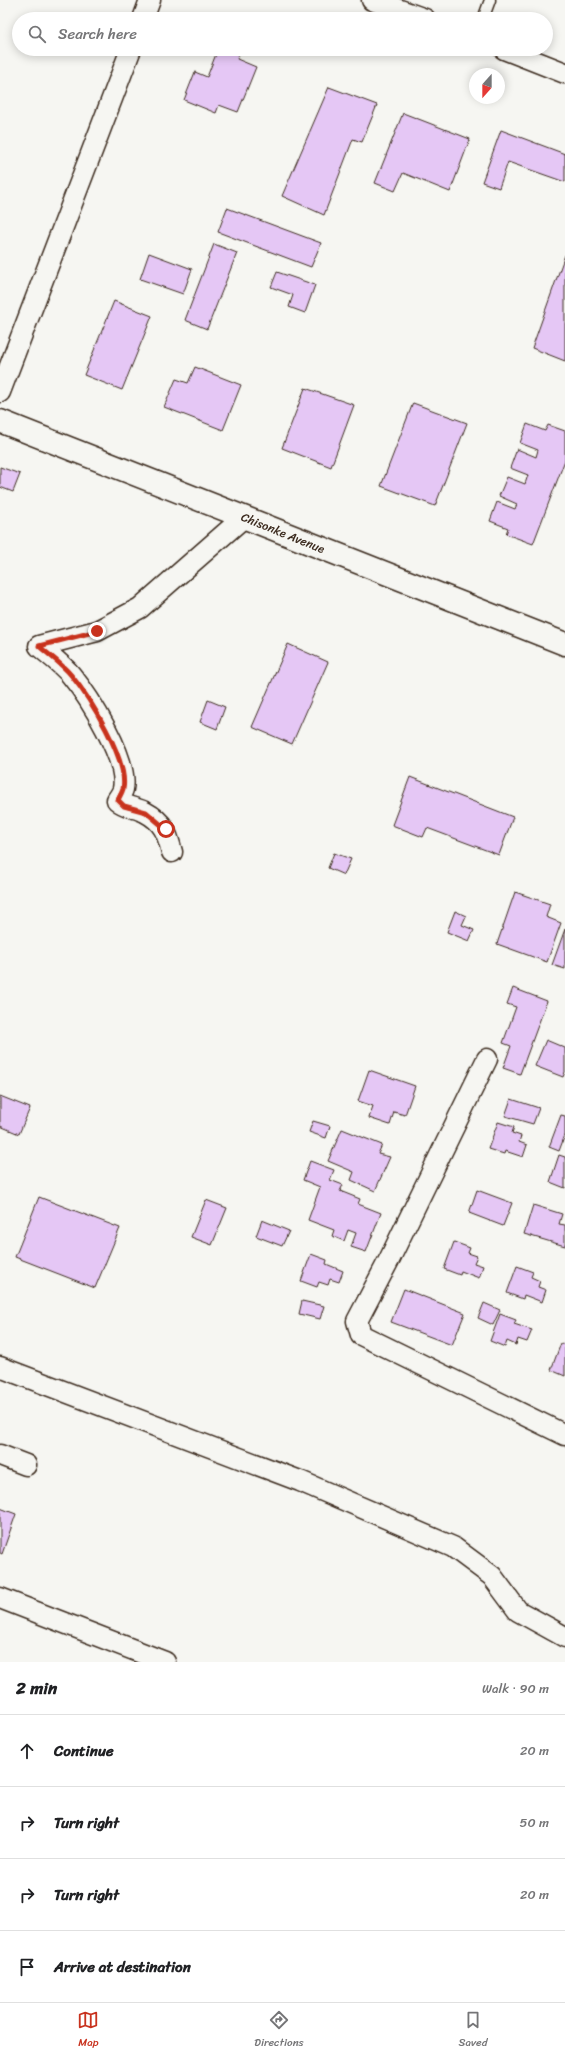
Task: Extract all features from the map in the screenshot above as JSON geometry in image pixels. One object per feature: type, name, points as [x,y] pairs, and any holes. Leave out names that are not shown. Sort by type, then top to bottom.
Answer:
[{"type":"street","points":[[146,12],[150,0]]},
{"type":"street","points":[[372,0],[405,12]]},
{"type":"street","points":[[0,392],[128,56]]},
{"type":"street","points":[[522,56],[565,73]]},
{"type":"street","name":"Chisonke Avenue","points":[[0,421],[565,644]]},
{"type":"street","points":[[172,852],[166,829],[146,812],[124,806],[118,800],[123,789],[122,765],[112,741],[96,712],[70,674],[39,646],[97,631],[140,608],[244,518]]},
{"type":"street","points":[[487,1060],[390,1258],[357,1321],[361,1335],[565,1435]]},
{"type":"street","points":[[0,1367],[300,1481],[453,1547],[492,1576],[518,1611],[565,1637]]},
{"type":"street","points":[[0,1455],[26,1465]]},
{"type":"street","points":[[0,1598],[165,1662]]},
{"type":"lane","points":[[486,12],[490,0]]},
{"type":"building","points":[[215,56],[238,56],[237,59],[256,67],[238,112],[219,105],[216,113],[184,100],[195,72],[207,77]]},
{"type":"building","points":[[329,87],[377,105],[362,142],[353,139],[324,215],[282,196]]},
{"type":"building","points":[[403,113],[470,139],[450,192],[403,173],[395,191],[375,183]]},
{"type":"building","points":[[501,130],[565,154],[565,182],[508,162],[499,188],[482,182]]},
{"type":"building","points":[[227,208],[321,243],[311,267],[218,232]]},
{"type":"building","points":[[214,244],[237,253],[207,329],[185,320]]},
{"type":"building","points":[[149,253],[192,269],[183,294],[140,279]]},
{"type":"building","points":[[565,255],[565,361],[532,348]]},
{"type":"building","points":[[277,272],[315,285],[305,313],[289,307],[293,295],[271,287]]},
{"type":"building","points":[[114,301],[152,316],[122,390],[84,375]]},
{"type":"building","points":[[195,367],[241,385],[223,430],[164,407],[176,379],[188,383]]},
{"type":"building","points":[[305,388],[354,405],[331,467],[282,448]]},
{"type":"building","points":[[413,403],[467,423],[435,506],[381,486]]},
{"type":"building","points":[[527,424],[545,431],[548,425],[565,431],[565,460],[533,544],[506,534],[508,528],[490,521],[497,502],[515,509],[517,504],[499,496],[507,477],[525,484],[528,475],[510,468],[517,449],[536,457],[538,450],[520,443]]},
{"type":"building","points":[[0,467],[20,474],[13,492],[0,487]]},
{"type":"building","points":[[288,644],[328,662],[292,744],[252,727]]},
{"type":"building","points":[[208,700],[225,707],[217,729],[200,722]]},
{"type":"building","points":[[410,777],[513,817],[499,855],[427,828],[423,837],[392,825]]},
{"type":"building","points":[[334,853],[351,859],[344,875],[328,868]]},
{"type":"building","points":[[515,892],[550,904],[546,917],[561,923],[547,962],[497,944]]},
{"type":"building","points":[[455,911],[466,916],[462,925],[474,930],[469,941],[447,932]]},
{"type":"building","points":[[565,929],[565,969],[552,965]]},
{"type":"building","points":[[513,988],[547,1001],[520,1074],[503,1068],[511,1046],[503,1043],[516,1007],[507,1004]]},
{"type":"building","points":[[546,1040],[565,1048],[565,1072],[563,1077],[535,1066]]},
{"type":"building","points":[[369,1070],[415,1086],[405,1115],[394,1112],[390,1125],[369,1118],[373,1106],[358,1101]]},
{"type":"building","points":[[0,1096],[30,1108],[19,1134],[0,1126]]},
{"type":"building","points":[[511,1099],[539,1108],[533,1124],[505,1116]]},
{"type":"building","points":[[561,1115],[565,1116],[565,1135],[559,1151],[549,1147]]},
{"type":"building","points":[[313,1121],[330,1126],[326,1138],[309,1132]]},
{"type":"building","points":[[498,1122],[514,1127],[512,1133],[521,1136],[519,1142],[527,1145],[523,1157],[505,1151],[504,1154],[488,1149]]},
{"type":"building","points":[[342,1129],[382,1145],[378,1154],[390,1157],[375,1191],[351,1180],[354,1172],[328,1161]]},
{"type":"building","points":[[559,1155],[565,1157],[565,1188],[550,1182]]},
{"type":"building","points":[[310,1161],[334,1170],[330,1180],[343,1185],[340,1191],[360,1199],[358,1204],[381,1213],[366,1252],[351,1247],[356,1233],[348,1230],[344,1241],[332,1236],[334,1230],[308,1220],[320,1187],[303,1180]]},
{"type":"building","points":[[477,1190],[512,1203],[503,1226],[469,1213]]},
{"type":"building","points":[[39,1197],[120,1228],[95,1288],[15,1257]]},
{"type":"building","points":[[206,1200],[227,1208],[212,1245],[191,1237]]},
{"type":"building","points":[[533,1205],[562,1214],[559,1224],[565,1225],[565,1246],[524,1234]]},
{"type":"building","points":[[262,1220],[289,1231],[282,1246],[256,1236]]},
{"type":"building","points":[[454,1242],[470,1248],[468,1253],[477,1256],[474,1263],[483,1266],[479,1278],[461,1271],[460,1275],[444,1269]]},
{"type":"building","points":[[311,1254],[327,1260],[326,1264],[343,1271],[339,1282],[330,1279],[328,1285],[319,1282],[317,1287],[301,1281]]},
{"type":"building","points":[[517,1266],[533,1272],[531,1277],[540,1281],[538,1287],[546,1290],[542,1302],[524,1295],[523,1299],[507,1293]]},
{"type":"building","points":[[404,1289],[465,1313],[452,1345],[391,1322]]},
{"type":"building","points":[[302,1301],[324,1306],[320,1319],[299,1314]]},
{"type":"building","points":[[484,1303],[500,1310],[493,1325],[478,1318]]},
{"type":"building","points":[[500,1314],[516,1320],[514,1324],[532,1330],[527,1342],[518,1339],[516,1345],[507,1341],[505,1347],[490,1341]]},
{"type":"building","points":[[561,1343],[565,1345],[565,1376],[551,1370]]},
{"type":"building","points":[[0,1508],[16,1514],[2,1554],[0,1553]]},
{"type":"route","points":[[97,631],[39,646],[70,674],[96,712],[112,741],[122,765],[123,789],[118,800],[124,806],[146,812],[166,829]]}]
